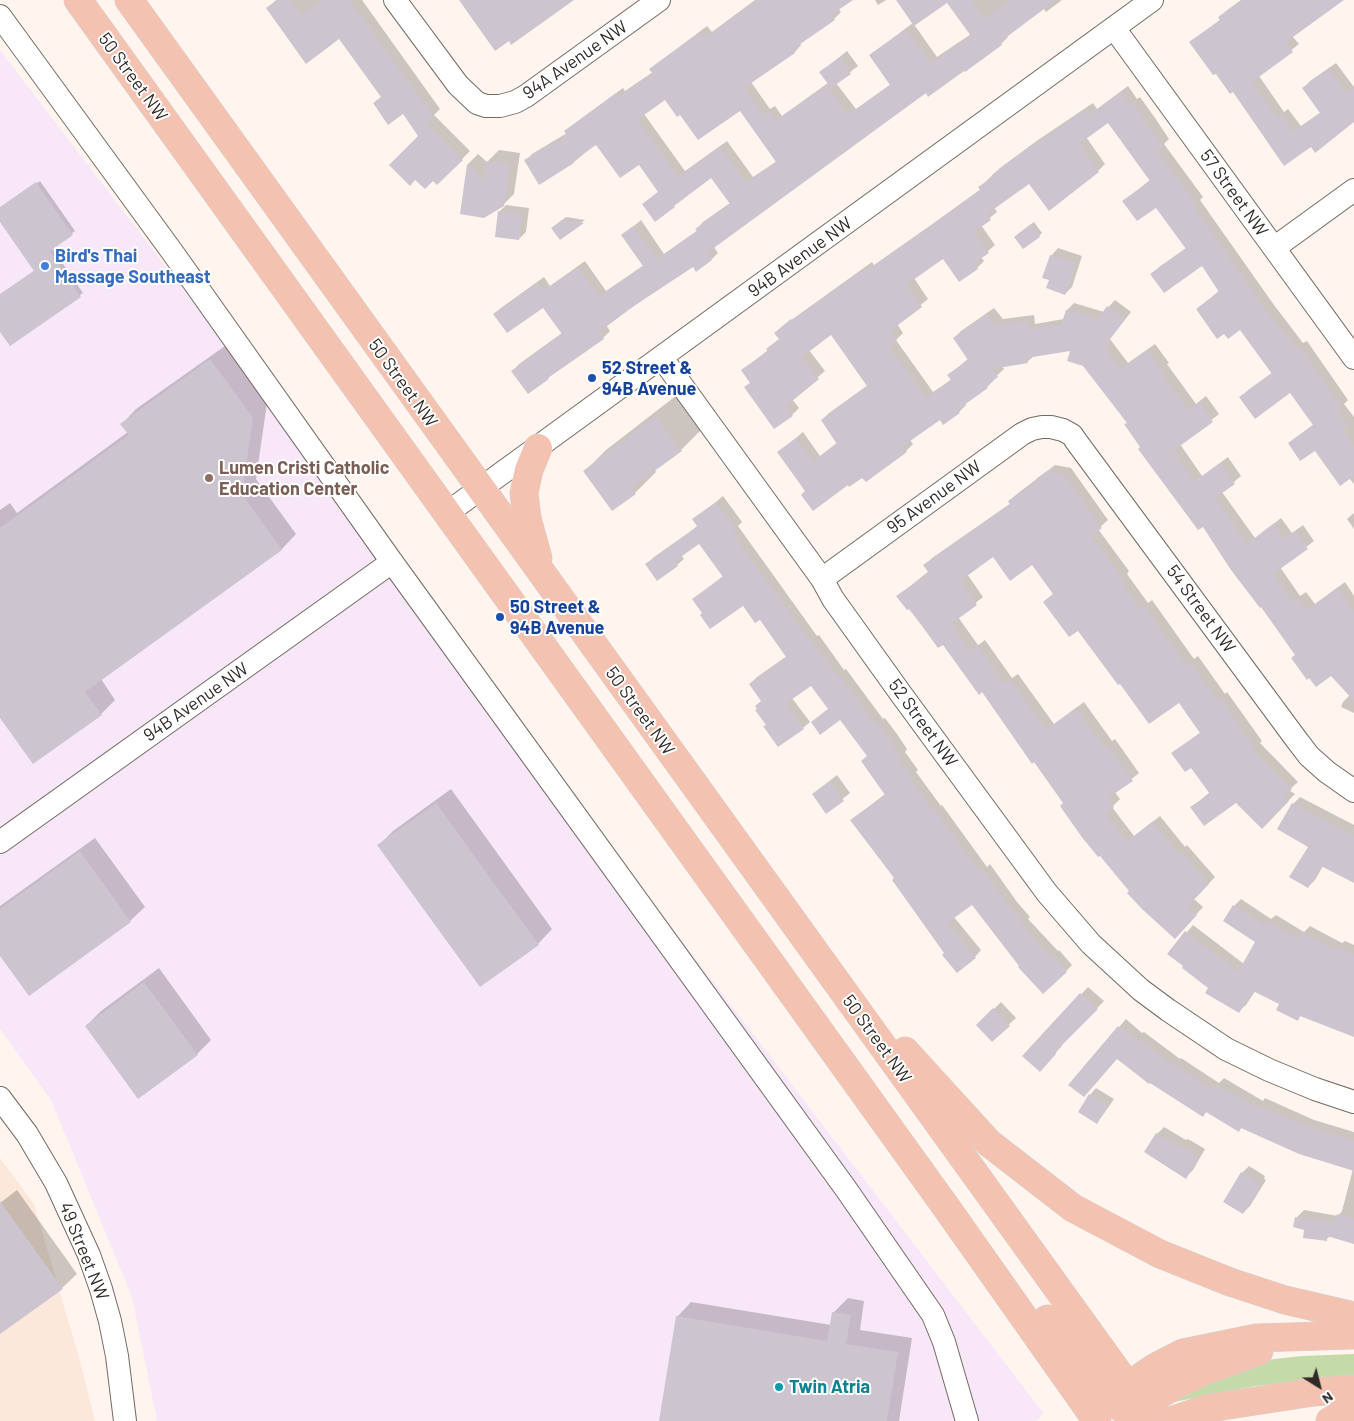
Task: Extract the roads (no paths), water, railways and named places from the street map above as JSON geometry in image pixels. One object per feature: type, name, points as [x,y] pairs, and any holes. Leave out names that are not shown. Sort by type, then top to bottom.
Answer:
[{"type":"main road","name":"50 Street NW","points":[[78,0],[946,1207],[1002,1258],[1059,1336],[1098,1385],[1124,1412]]},
{"type":"main road","name":"50 Street NW","points":[[129,0],[800,933],[1124,1412]]},
{"type":"main road","points":[[538,448],[529,470],[524,493],[527,518],[544,579]]},
{"type":"main road","points":[[800,933],[946,1098],[989,1143],[1073,1208],[1160,1254],[1230,1282],[1285,1300],[1354,1316]]},
{"type":"main road","points":[[1124,1412],[1154,1368],[1183,1353],[1256,1338],[1354,1335]]},
{"type":"main road","points":[[1170,1421],[1209,1408],[1314,1392],[1354,1389]]},
{"type":"main road","points":[[1330,1421],[1354,1409]]},
{"type":"street","name":"94A Avenue NW","points":[[395,0],[458,85],[477,103],[486,106],[500,106],[515,102],[526,96],[659,0]]},
{"type":"street","name":"94B Avenue NW","points":[[447,514],[1152,0]]},
{"type":"street","points":[[0,16],[846,1189],[933,1315],[944,1342],[967,1421]]},
{"type":"street","name":"57 Street NW","points":[[1114,28],[1354,358]]},
{"type":"street","points":[[1274,248],[1354,190]]},
{"type":"street","name":"52 Street NW","points":[[662,358],[822,579],[833,599],[901,694],[1060,909],[1091,944],[1141,990],[1226,1049],[1278,1074],[1354,1102]]},
{"type":"street","name":"95 Avenue NW","points":[[822,579],[1022,434],[1032,429],[1051,427]]},
{"type":"street","name":"54 Street NW","points":[[1051,427],[1072,435],[1309,756],[1327,772],[1354,791]]},
{"type":"street","name":"94B Avenue NW","points":[[0,842],[392,562]]},
{"type":"street","name":"49 Street NW","points":[[0,1098],[27,1134],[56,1183],[89,1255],[110,1321],[117,1356],[125,1421]]},
{"type":"place","name":"Bird's Thai Massage Southeast","points":[[45,266]]},
{"type":"place","name":"52 Street & 94B Avenue","points":[[592,378]]},
{"type":"place","name":"Lumen Cristi Catholic Education Center","points":[[209,478]]},
{"type":"place","name":"50 Street & 94B Avenue","points":[[500,617]]},
{"type":"place","name":"Twin Atria","points":[[779,1387]]}]
